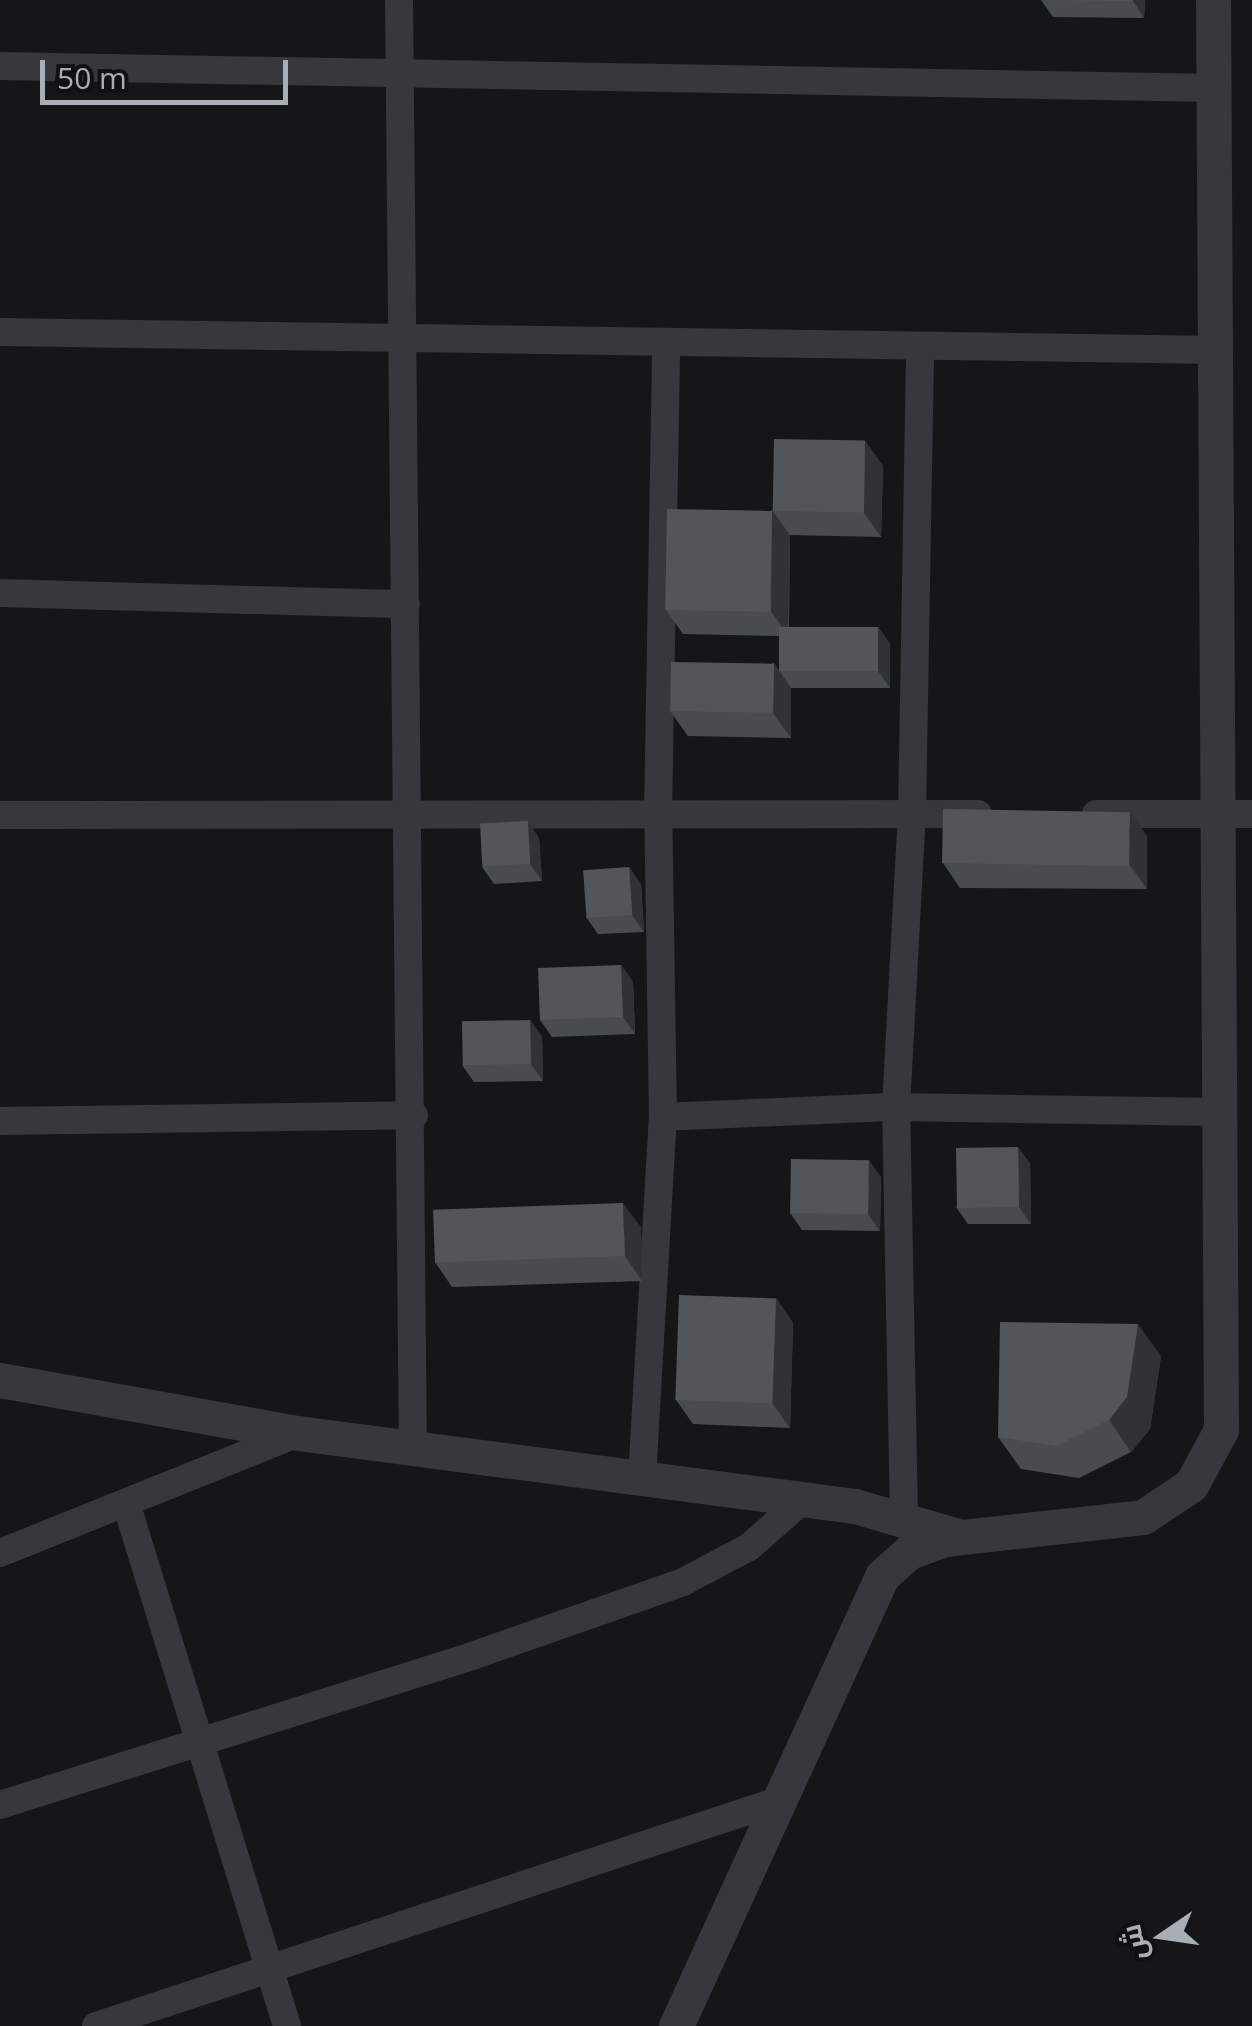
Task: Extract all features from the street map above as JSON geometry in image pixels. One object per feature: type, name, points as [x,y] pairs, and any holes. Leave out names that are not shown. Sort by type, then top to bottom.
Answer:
[{"type":"street","points":[[399,0],[406,338],[405,815],[414,1115],[413,1448]]},
{"type":"street","points":[[676,2026],[882,1576],[926,1544],[1143,1517],[1176,1498],[1204,1468],[1224,1409],[1222,1112],[1236,814],[1218,350],[1213,0]]},
{"type":"street","points":[[0,66],[1215,88]]},
{"type":"street","points":[[0,332],[1218,350]]},
{"type":"street","points":[[642,1479],[663,1117],[658,814],[666,342]]},
{"type":"street","points":[[904,1518],[896,1107],[912,814],[920,346]]},
{"type":"street","points":[[0,594],[406,604]]},
{"type":"street","points":[[0,816],[1009,814]]},
{"type":"street","points":[[1066,814],[1236,814]]},
{"type":"street","points":[[663,1117],[896,1107],[1222,1112]]},
{"type":"street","points":[[0,1121],[414,1115]]},
{"type":"street","points":[[0,1380],[298,1433],[805,1498],[904,1518],[962,1538]]},
{"type":"street","points":[[0,1552],[127,1506],[298,1433]]},
{"type":"street","points":[[0,1805],[683,1582],[749,1547],[805,1498]]},
{"type":"street","points":[[127,1506],[287,2026]]},
{"type":"street","points":[[96,2026],[780,1800]]},
{"type":"building","points":[[774,439],[865,441],[864,513],[773,511]]},
{"type":"building","points":[[667,509],[772,511],[770,612],[665,610]]},
{"type":"building","points":[[779,627],[878,627],[878,671],[779,671]]},
{"type":"building","points":[[671,662],[774,664],[773,713],[670,711]]},
{"type":"building","points":[[943,809],[1130,812],[1129,866],[942,863]]},
{"type":"building","points":[[528,821],[530,864],[482,866],[480,824]]},
{"type":"building","points":[[629,867],[632,915],[586,918],[583,870]]},
{"type":"building","points":[[621,965],[623,1017],[540,1020],[538,968]]},
{"type":"building","points":[[530,1020],[531,1064],[463,1065],[462,1021]]},
{"type":"building","points":[[1018,1147],[1019,1207],[957,1208],[956,1148]]},
{"type":"building","points":[[791,1159],[869,1160],[868,1214],[790,1213]]},
{"type":"building","points":[[623,1203],[625,1256],[435,1263],[433,1210]]},
{"type":"building","points":[[679,1295],[776,1298],[772,1403],[675,1400]]},
{"type":"building","points":[[1000,1322],[1138,1324],[1127,1397],[1109,1420],[1056,1446],[998,1437]]}]
